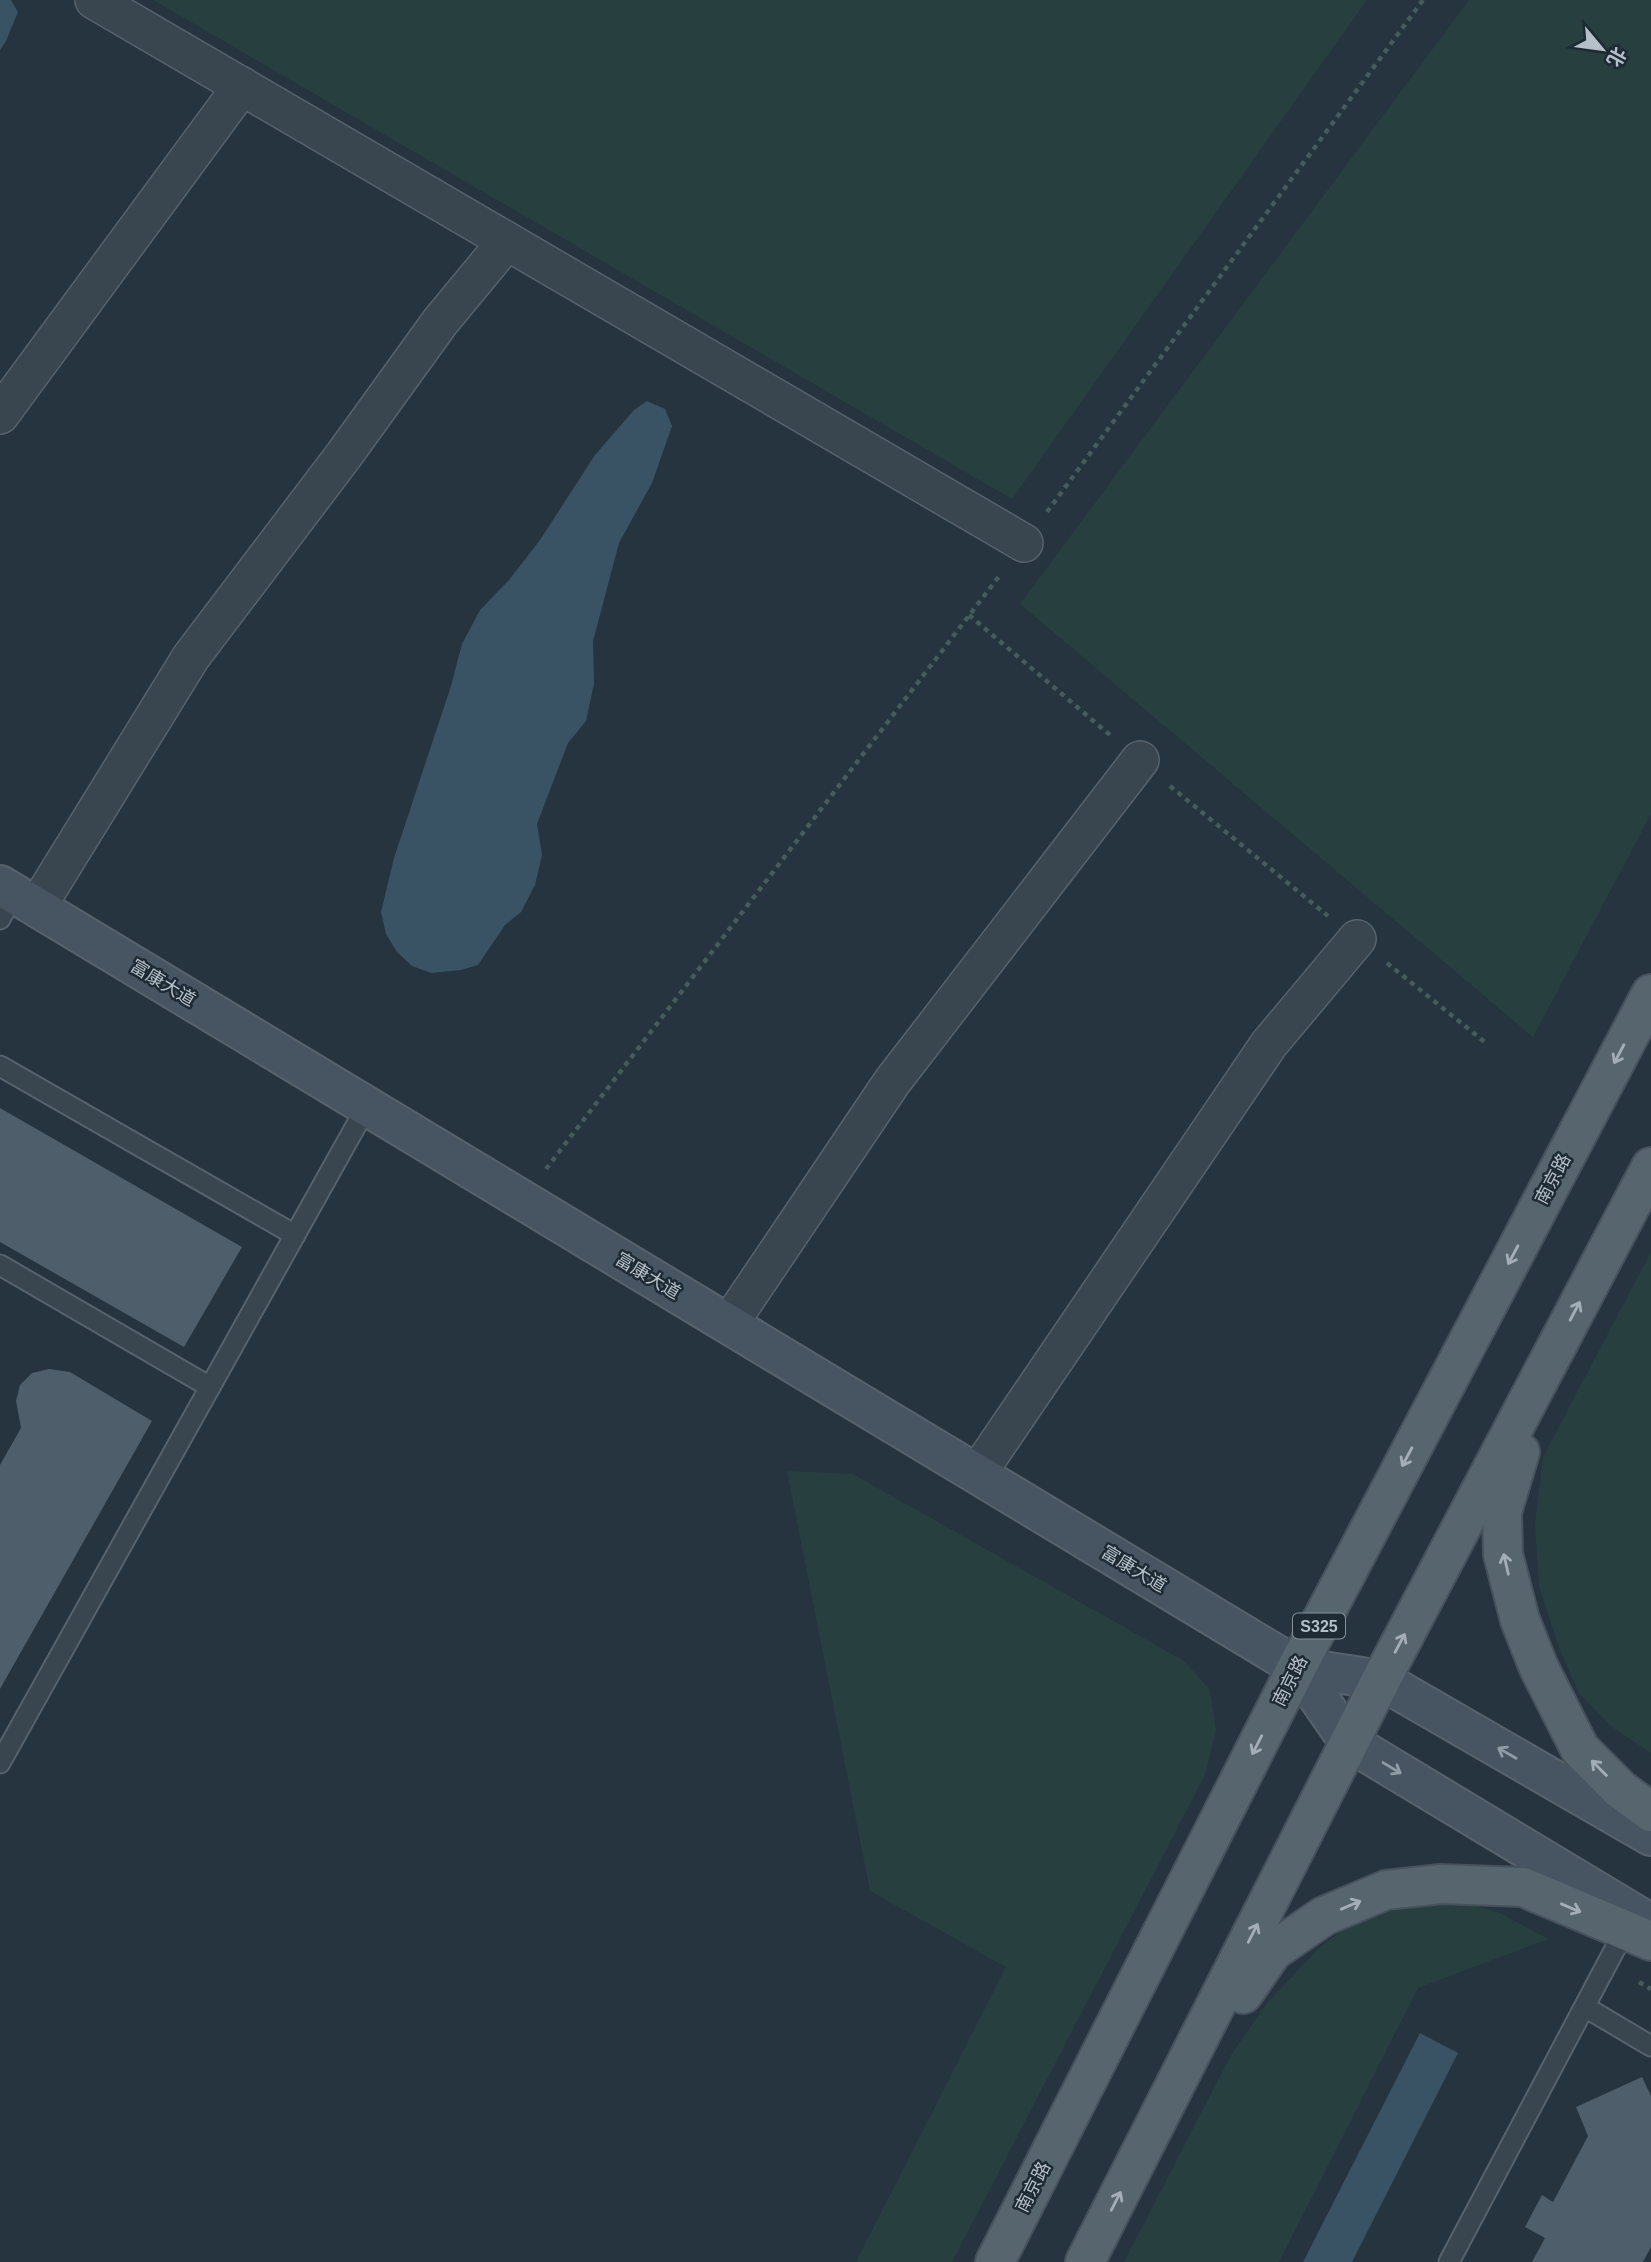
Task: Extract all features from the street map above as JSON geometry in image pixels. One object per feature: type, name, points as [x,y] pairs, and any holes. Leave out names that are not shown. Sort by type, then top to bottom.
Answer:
[{"type":"main road","name":"南京路","points":[[995,2262],[1297,1667],[1651,994]]},
{"type":"main road","points":[[1085,2262],[1381,1680],[1651,1167]]},
{"type":"main road","points":[[1547,1363],[1502,1512],[1503,1554],[1520,1620],[1531,1649],[1559,1711],[1580,1749],[1621,1790],[1651,1812]]},
{"type":"main road","points":[[1161,2113],[1273,1951],[1324,1916],[1386,1890],[1441,1884],[1523,1887],[1642,1932]]},
{"type":"street","points":[[94,0],[1024,543]]},
{"type":"street","points":[[0,415],[242,86]]},
{"type":"street","points":[[13,901],[440,322],[506,241]]},
{"type":"street","points":[[729,1324],[892,1082],[1140,760]]},
{"type":"street","name":"富康大道","points":[[13,901],[367,1106],[1297,1667],[1381,1680],[1651,1836]]},
{"type":"street","points":[[977,1475],[1269,1044],[1357,939]]},
{"type":"street","name":"富康大道","points":[[1297,1667],[1349,1742],[1642,1932]]},
{"type":"lane","points":[[0,1066],[295,1235]]},
{"type":"lane","points":[[0,1763],[367,1106]]},
{"type":"lane","points":[[0,1265],[210,1387]]},
{"type":"lane","points":[[1449,2262],[1585,2007],[1642,1932]]},
{"type":"lane","points":[[1585,2007],[1651,2046]]},
{"type":"path","points":[[522,1200],[1024,543],[1423,0]]},
{"type":"path","points":[[969,615],[1215,824],[1486,1043]]},
{"type":"green space","points":[[153,0],[1367,0],[1012,499]]},
{"type":"green space","points":[[1469,0],[1651,0],[1651,814],[1533,1037],[1020,604]]},
{"type":"green space","points":[[1651,1252],[1651,1753],[1612,1727],[1579,1693],[1559,1648],[1539,1586],[1535,1524],[1543,1457]]},
{"type":"green space","points":[[787,1471],[853,1474],[1184,1661],[1210,1690],[1216,1731],[1205,1775],[952,2262],[856,2262],[1006,1967],[870,1891]]},
{"type":"green space","points":[[1455,1900],[1500,1913],[1548,1939],[1418,1988],[1279,2262],[1124,2262],[1231,2055],[1267,2003],[1321,1946],[1374,1908]]},
{"type":"water","points":[[0,0],[11,0],[18,12],[0,50]]},
{"type":"water","points":[[647,401],[665,409],[672,426],[652,483],[619,543],[593,641],[594,684],[586,721],[568,743],[537,824],[542,855],[535,885],[521,912],[505,925],[478,965],[431,973],[412,966],[397,952],[386,934],[381,912],[394,858],[451,686],[462,644],[480,610],[509,580],[540,540],[595,455],[634,410]]},
{"type":"water","points":[[1420,2033],[1458,2053],[1352,2262],[1303,2262]]},
{"type":"building","points":[[0,1108],[242,1247],[184,1347],[0,1242]]},
{"type":"building","points":[[49,1369],[70,1372],[152,1421],[0,1689],[0,1465],[21,1428],[16,1401],[20,1385],[32,1373]]},
{"type":"building","points":[[1642,2077],[1651,2096],[1651,2247],[1643,2262],[1532,2262],[1545,2238],[1525,2227],[1542,2195],[1553,2202],[1588,2136],[1576,2107]]}]
